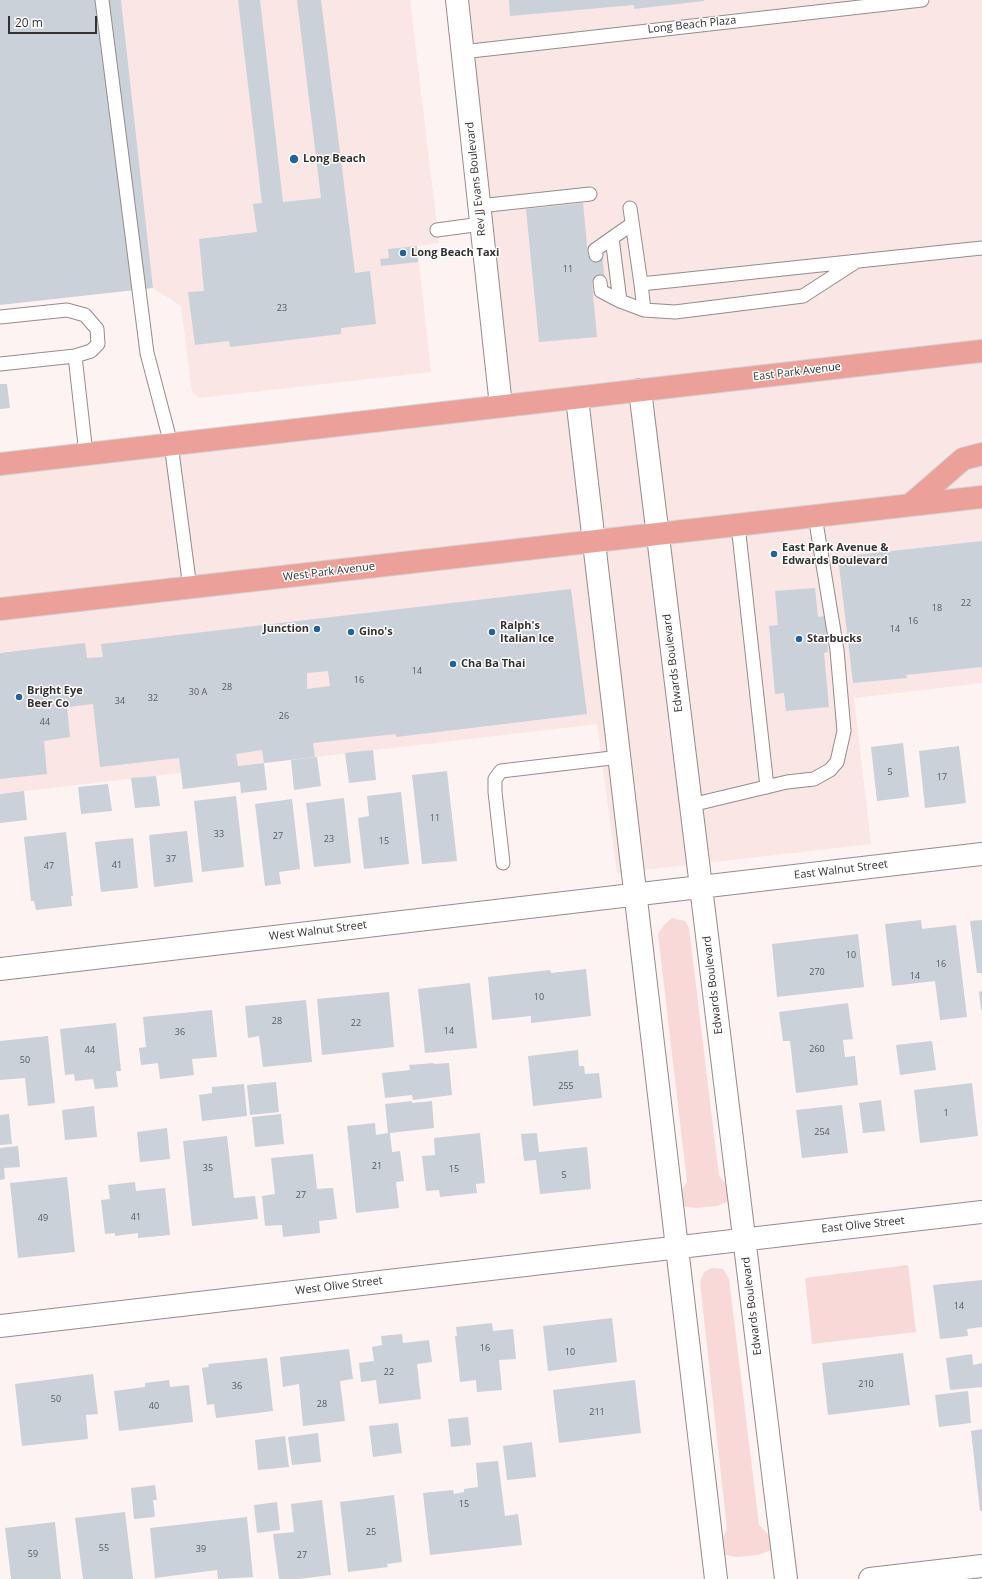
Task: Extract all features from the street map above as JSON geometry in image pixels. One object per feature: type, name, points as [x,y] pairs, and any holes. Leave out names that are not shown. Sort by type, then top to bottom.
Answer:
[{"type":"highway","name":"East Park Avenue","points":[[577,398],[982,351]]},
{"type":"highway","points":[[0,464],[577,398]]},
{"type":"highway","points":[[910,505],[963,459],[982,454]]},
{"type":"highway","points":[[658,534],[982,497]]},
{"type":"highway","name":"West Park Avenue","points":[[0,609],[658,534]]},
{"type":"street","name":"Rev JJ Evans Boulevard","points":[[457,0],[501,406]]},
{"type":"street","name":"Edwards Boulevard","points":[[640,390],[786,1579]]},
{"type":"street","points":[[577,398],[716,1579]]},
{"type":"street","name":"East Walnut Street","points":[[636,894],[982,854]]},
{"type":"street","name":"West Walnut Street","points":[[0,969],[636,894]]},
{"type":"street","name":"East Olive Street","points":[[677,1247],[982,1212]]},
{"type":"street","name":"West Olive Street","points":[[0,1326],[677,1247]]},
{"type":"street","points":[[870,1579],[982,1566]]},
{"type":"lane","points":[[102,0],[147,353],[171,444],[190,588]]},
{"type":"lane","name":"Long Beach Plaza","points":[[462,52],[545,41],[922,0]]},
{"type":"lane","points":[[437,230],[480,215],[590,194]]},
{"type":"lane","points":[[630,208],[644,310]]},
{"type":"lane","points":[[596,256],[596,250],[632,224]]},
{"type":"lane","points":[[612,238],[620,302]]},
{"type":"lane","points":[[641,284],[982,248]]},
{"type":"lane","points":[[600,282],[601,291],[620,302],[644,310],[675,312],[803,296],[855,262]]},
{"type":"lane","points":[[0,317],[67,310],[85,315],[97,329],[98,344],[91,351],[75,356],[0,364]]},
{"type":"lane","points":[[75,356],[86,454]]},
{"type":"lane","points":[[691,805],[787,782],[814,779],[830,770],[837,762],[844,731],[837,650],[815,516]]},
{"type":"lane","points":[[738,525],[767,787]]},
{"type":"lane","points":[[503,863],[495,792],[495,779],[501,771],[620,757]]},
{"type":"shaded area","points":[[121,0],[410,0],[439,243],[417,246],[431,372],[199,398],[192,391],[181,306],[153,288]]},
{"type":"shaded area","points":[[459,0],[982,0],[982,683],[854,698],[871,844],[617,873],[597,724],[0,794],[0,464],[501,406]]},
{"type":"shaded area","points":[[672,918],[685,921],[689,928],[719,1176],[730,1189],[732,1200],[717,1206],[696,1208],[680,1206],[679,1194],[687,1182],[658,934],[664,925]]},
{"type":"shaded area","points":[[908,1265],[916,1332],[812,1344],[805,1278]]},
{"type":"shaded area","points":[[712,1268],[723,1269],[729,1279],[759,1525],[772,1538],[774,1549],[758,1555],[736,1557],[721,1554],[719,1543],[727,1530],[700,1282],[704,1272]]},
{"type":"building","points":[[0,0],[121,0],[153,288],[0,305]]},
{"type":"building","points":[[238,0],[260,0],[283,202],[321,198],[297,0],[321,0],[355,273],[370,271],[376,324],[341,328],[341,334],[230,347],[229,341],[195,345],[188,292],[204,291],[199,239],[257,232],[253,204],[262,203]]},
{"type":"building","points":[[509,0],[704,1],[634,9],[634,5],[510,16]]},
{"type":"building","points":[[583,203],[588,256],[602,255],[605,281],[592,283],[597,337],[539,342],[526,209]]},
{"type":"building","name":"Long Beach Taxi","points":[[417,246],[418,262],[381,266],[380,259],[389,258],[388,249]]},
{"type":"building","points":[[0,384],[7,384],[10,408],[0,409]]},
{"type":"building","points":[[982,541],[982,667],[906,675],[907,678],[853,683],[838,557]]},
{"type":"building","name":"Starbucks","points":[[815,588],[818,617],[825,616],[828,652],[824,653],[829,707],[786,711],[784,693],[775,694],[769,626],[778,625],[775,591]]},
{"type":"building","points":[[571,589],[587,714],[396,737],[396,734],[313,743],[315,757],[264,763],[267,790],[241,793],[240,782],[183,789],[179,758],[100,767],[93,704],[67,707],[70,737],[44,741],[47,774],[0,779],[0,653],[85,643],[87,658],[103,657],[101,644]],"holes":[[[328,671],[330,686],[307,689],[307,673]],[[262,750],[264,763],[238,766],[236,754]]]},
{"type":"building","points":[[903,743],[909,797],[877,801],[871,747]]},
{"type":"building","points":[[959,746],[966,803],[925,808],[919,751]]},
{"type":"building","points":[[373,750],[376,780],[349,783],[345,753]]},
{"type":"building","points":[[317,757],[321,786],[294,790],[291,760]]},
{"type":"building","points":[[447,771],[457,861],[422,864],[412,775]]},
{"type":"building","points":[[156,776],[160,806],[135,808],[131,778]]},
{"type":"building","points":[[108,784],[112,811],[81,814],[78,787]]},
{"type":"building","points":[[24,791],[27,820],[0,823],[0,794]]},
{"type":"building","points":[[401,792],[409,864],[364,869],[358,818],[369,816],[367,796]]},
{"type":"building","points":[[236,796],[244,867],[202,872],[194,801]]},
{"type":"building","points":[[344,798],[351,863],[314,867],[306,803]]},
{"type":"building","points":[[292,799],[300,869],[279,872],[281,884],[265,886],[255,804]]},
{"type":"building","points":[[187,831],[193,882],[154,887],[149,835]]},
{"type":"building","points":[[66,832],[73,896],[71,896],[72,906],[36,910],[34,901],[31,901],[24,837]]},
{"type":"building","points":[[133,838],[138,888],[101,892],[95,842]]},
{"type":"building","points":[[921,920],[922,929],[956,925],[967,1017],[940,1020],[935,981],[892,986],[885,924]]},
{"type":"building","points":[[982,920],[982,973],[977,973],[970,921]]},
{"type":"building","points":[[858,934],[864,987],[777,997],[772,944]]},
{"type":"building","points":[[586,969],[591,1016],[531,1023],[531,1016],[492,1020],[488,977],[550,970],[551,973]]},
{"type":"building","points":[[470,983],[477,1048],[425,1053],[418,989]]},
{"type":"building","points":[[982,991],[982,1010],[981,1010],[979,992]]},
{"type":"building","points":[[389,992],[394,1047],[322,1055],[317,999]]},
{"type":"building","points":[[306,1000],[312,1062],[263,1067],[259,1036],[248,1038],[245,1006]]},
{"type":"building","points":[[848,1003],[853,1039],[843,1040],[845,1057],[855,1056],[858,1085],[796,1093],[790,1041],[783,1041],[779,1012]]},
{"type":"building","points":[[212,1010],[217,1057],[192,1059],[194,1075],[160,1079],[158,1063],[141,1065],[139,1048],[146,1047],[143,1017]]},
{"type":"building","points":[[116,1023],[121,1071],[116,1071],[118,1087],[95,1089],[93,1079],[75,1081],[74,1074],[65,1075],[60,1029]]},
{"type":"building","points":[[48,1036],[55,1103],[28,1106],[25,1078],[0,1080],[0,1041]]},
{"type":"building","points":[[932,1041],[936,1070],[900,1075],[896,1045]]},
{"type":"building","points":[[578,1050],[579,1066],[584,1066],[585,1074],[599,1073],[602,1098],[533,1106],[528,1056]]},
{"type":"building","points":[[449,1063],[452,1095],[413,1100],[412,1095],[385,1098],[382,1073],[410,1070],[409,1065]]},
{"type":"building","points":[[276,1082],[279,1112],[250,1115],[247,1085]]},
{"type":"building","points":[[972,1083],[978,1136],[920,1143],[914,1090]]},
{"type":"building","points":[[244,1084],[247,1116],[202,1121],[199,1095],[212,1093],[212,1087]]},
{"type":"building","points":[[881,1100],[885,1131],[863,1133],[859,1103]]},
{"type":"building","points":[[412,1101],[412,1103],[432,1101],[434,1128],[390,1133],[392,1152],[400,1151],[404,1181],[396,1182],[399,1208],[356,1213],[347,1126],[375,1123],[376,1135],[388,1133],[385,1104]]},
{"type":"building","points":[[842,1105],[848,1153],[802,1158],[796,1110]]},
{"type":"building","points":[[94,1106],[97,1137],[65,1140],[62,1110]]},
{"type":"building","points":[[9,1114],[12,1144],[0,1145],[0,1115]]},
{"type":"building","points":[[281,1114],[284,1144],[255,1147],[252,1117]]},
{"type":"building","points":[[167,1128],[170,1159],[140,1162],[137,1132]]},
{"type":"building","points":[[480,1133],[485,1183],[476,1184],[477,1193],[440,1197],[439,1190],[426,1191],[422,1156],[435,1155],[434,1138]]},
{"type":"building","points":[[537,1133],[539,1152],[587,1147],[591,1189],[540,1194],[536,1160],[524,1161],[521,1134]]},
{"type":"building","points":[[227,1136],[234,1198],[255,1196],[258,1219],[192,1226],[183,1141]]},
{"type":"building","points":[[18,1146],[20,1167],[4,1168],[5,1179],[0,1180],[0,1148]]},
{"type":"building","points":[[313,1154],[317,1189],[333,1188],[337,1219],[319,1221],[320,1233],[283,1237],[282,1225],[265,1226],[262,1196],[275,1194],[271,1158]]},
{"type":"building","points":[[67,1177],[75,1252],[18,1258],[10,1183]]},
{"type":"building","points":[[135,1182],[136,1191],[165,1188],[170,1235],[138,1238],[138,1233],[115,1236],[115,1233],[105,1234],[101,1200],[110,1199],[108,1185]]},
{"type":"building","points":[[982,1280],[982,1327],[967,1329],[968,1336],[940,1339],[933,1285]]},
{"type":"building","points":[[612,1318],[617,1362],[548,1371],[543,1326]]},
{"type":"building","points":[[492,1323],[493,1331],[513,1329],[516,1359],[499,1360],[502,1390],[477,1392],[476,1380],[460,1382],[455,1336],[457,1336],[456,1327]]},
{"type":"building","points":[[402,1334],[403,1343],[429,1340],[432,1362],[417,1364],[421,1399],[379,1404],[376,1380],[361,1382],[359,1363],[374,1361],[372,1347],[382,1345],[381,1336]]},
{"type":"building","points":[[349,1349],[353,1379],[340,1381],[345,1421],[303,1426],[299,1384],[283,1387],[280,1357]]},
{"type":"building","points":[[903,1353],[910,1405],[828,1415],[822,1363]]},
{"type":"building","points":[[972,1354],[973,1365],[982,1363],[982,1387],[950,1390],[946,1358]]},
{"type":"building","points":[[267,1358],[273,1411],[216,1418],[214,1404],[207,1405],[202,1368],[209,1367],[208,1364]]},
{"type":"building","points":[[93,1374],[98,1414],[86,1415],[88,1439],[22,1446],[15,1384]]},
{"type":"building","points":[[169,1380],[170,1387],[189,1385],[193,1422],[119,1431],[114,1391],[145,1387],[145,1383]]},
{"type":"building","points":[[635,1380],[641,1433],[559,1443],[553,1390]]},
{"type":"building","points":[[968,1391],[971,1423],[939,1427],[935,1395]]},
{"type":"building","points":[[468,1417],[471,1445],[451,1447],[448,1419]]},
{"type":"building","points":[[398,1423],[402,1453],[373,1457],[369,1426]]},
{"type":"building","points":[[982,1429],[982,1511],[980,1511],[971,1431]]},
{"type":"building","points":[[318,1433],[321,1462],[292,1465],[288,1437]]},
{"type":"building","points":[[285,1436],[289,1467],[258,1470],[255,1440]]},
{"type":"building","points":[[532,1442],[536,1477],[507,1480],[503,1446]]},
{"type":"building","points":[[498,1461],[505,1516],[518,1514],[522,1545],[430,1555],[423,1493],[453,1490],[454,1494],[464,1492],[464,1489],[478,1487],[476,1463]]},
{"type":"building","points":[[155,1485],[157,1500],[153,1500],[155,1517],[134,1519],[131,1488]]},
{"type":"building","points":[[394,1495],[402,1562],[387,1564],[388,1567],[348,1572],[340,1502]]},
{"type":"building","points":[[322,1500],[331,1575],[298,1579],[279,1579],[273,1534],[294,1532],[291,1504]]},
{"type":"building","points":[[277,1502],[280,1530],[257,1533],[254,1505]]},
{"type":"building","points":[[125,1512],[133,1579],[83,1579],[75,1518]]},
{"type":"building","points":[[247,1517],[253,1577],[218,1579],[217,1570],[155,1578],[150,1528]]},
{"type":"building","points":[[55,1522],[61,1579],[11,1579],[5,1528]]},
{"type":"place","name":"Long Beach","points":[[294,159]]},
{"type":"place","name":"Long Beach Taxi","points":[[403,253]]},
{"type":"place","name":"East Park Avenue & Edwards Boulevard","points":[[774,554]]},
{"type":"place","name":"Junction","points":[[317,629]]},
{"type":"place","name":"Gino's","points":[[351,632]]},
{"type":"place","name":"Ralph's Italian Ice","points":[[492,632]]},
{"type":"place","name":"Starbucks","points":[[799,639]]},
{"type":"place","name":"Cha Ba Thai","points":[[453,664]]},
{"type":"place","name":"Bright Eye Beer Co","points":[[19,697]]}]
